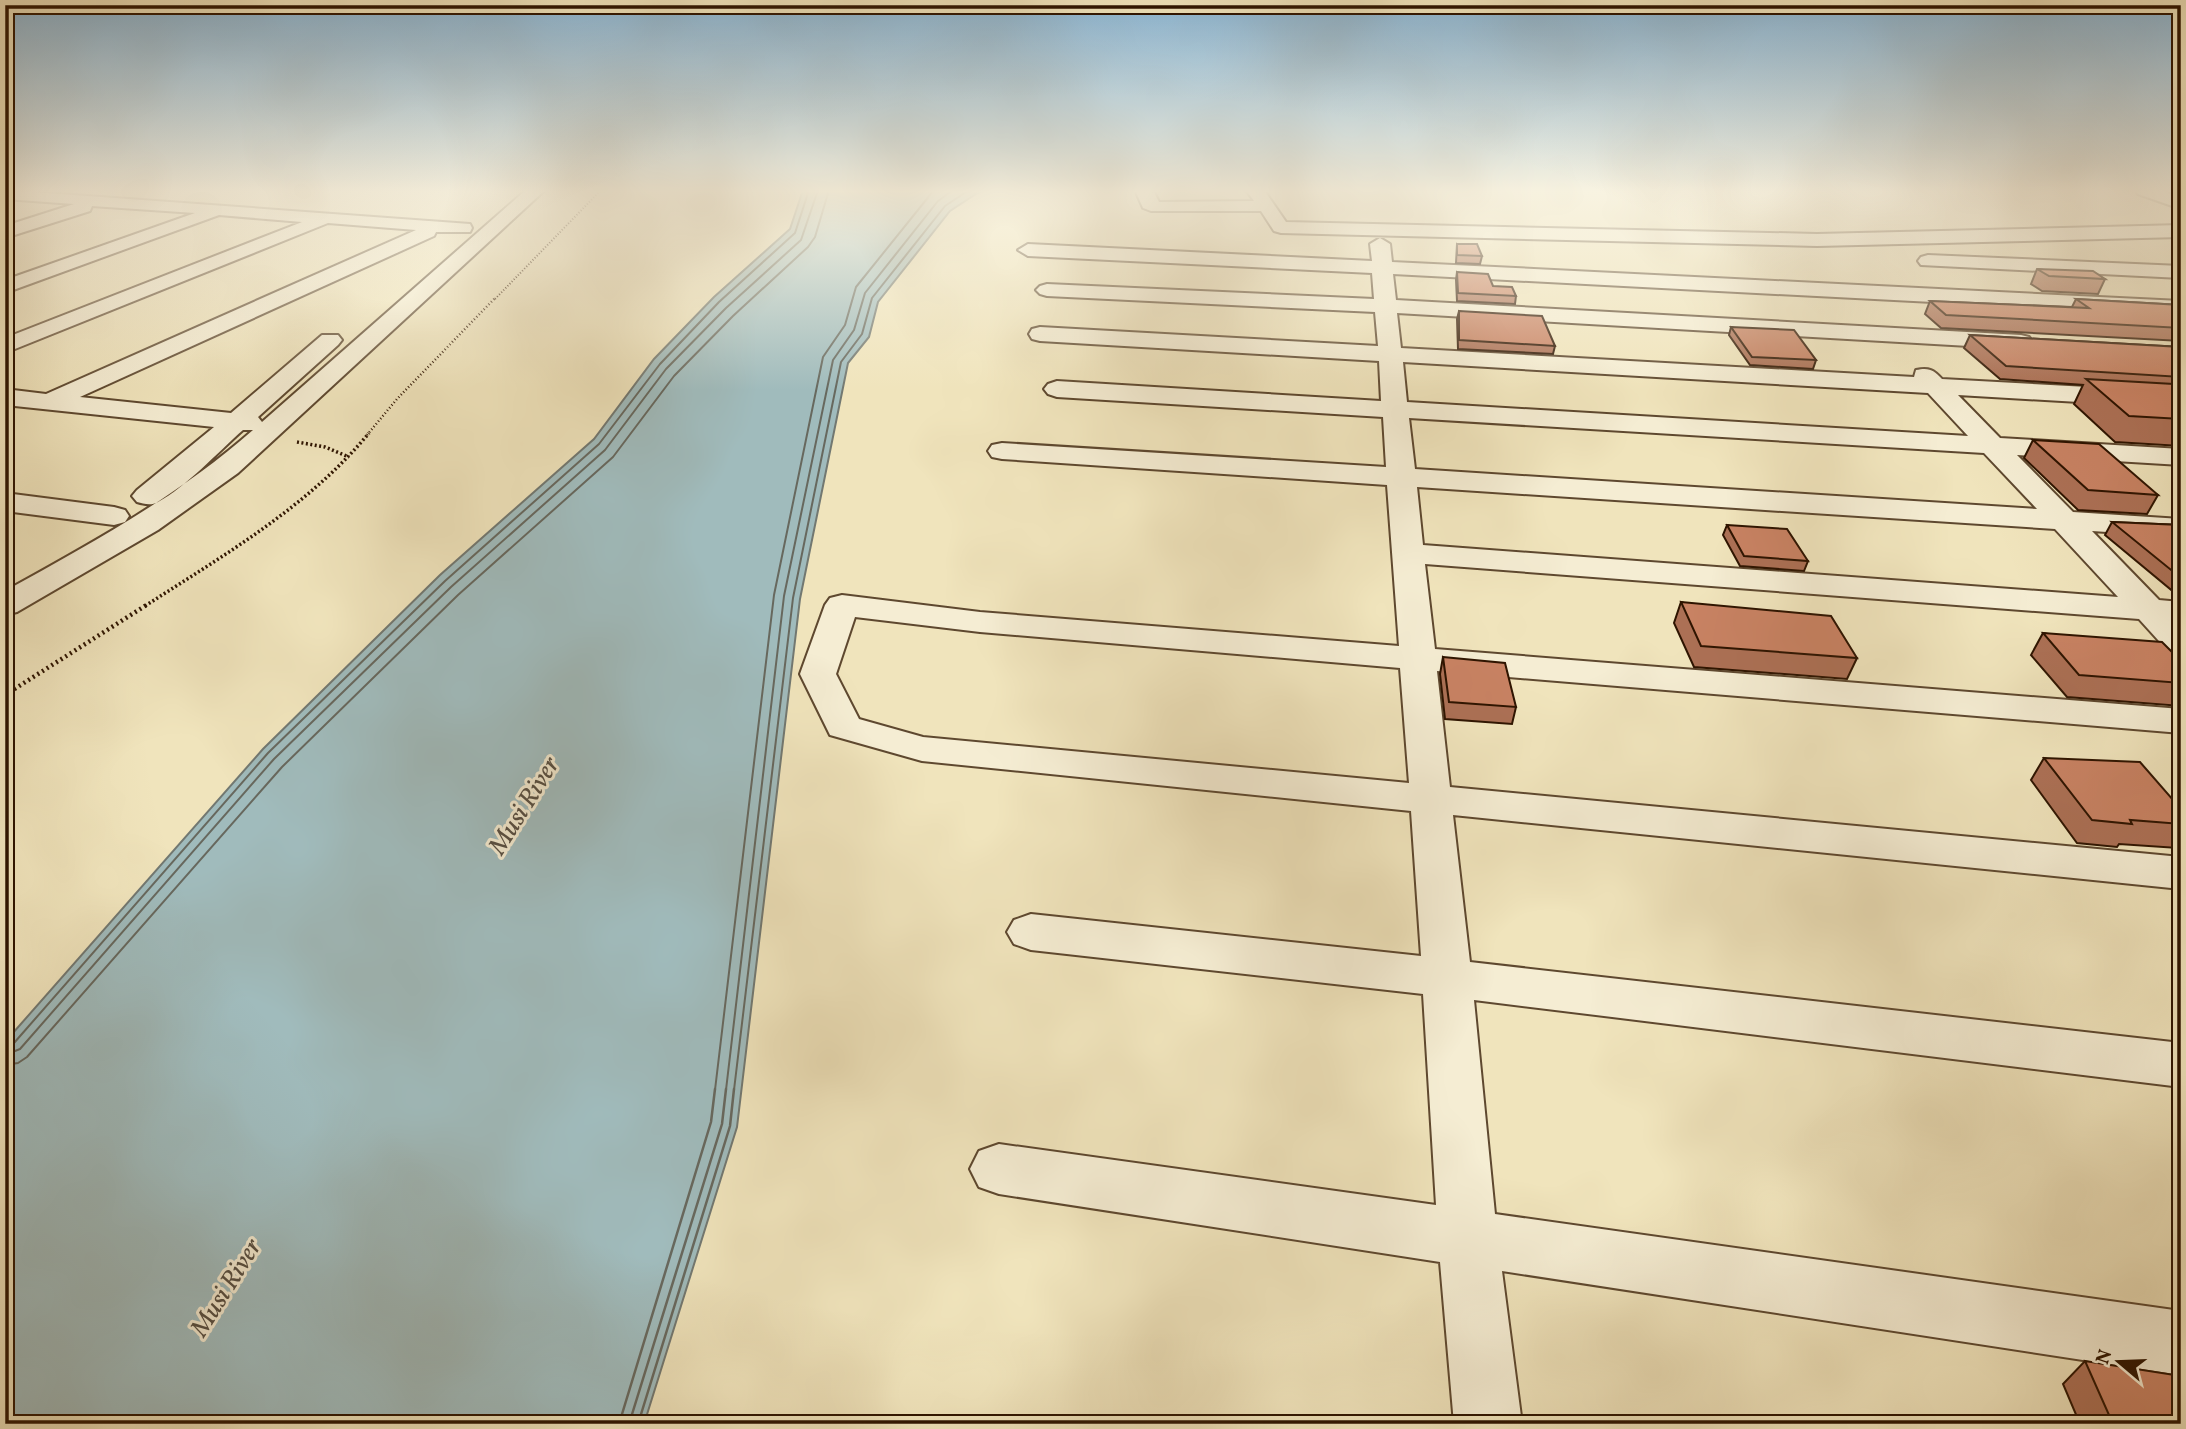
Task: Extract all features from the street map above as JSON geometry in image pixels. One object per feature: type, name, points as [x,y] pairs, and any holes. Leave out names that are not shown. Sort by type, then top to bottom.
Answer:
[{"type":"street","points":[[5,280],[75,257]]},
{"type":"street","points":[[5,287],[87,257]]},
{"type":"street","points":[[5,346],[231,257]]},
{"type":"street","points":[[46,402],[372,257]]},
{"type":"street","points":[[381,297],[429,257]]},
{"type":"street","points":[[5,605],[130,536],[185,500],[228,467],[461,257]]},
{"type":"street","points":[[1131,257],[1383,273],[1498,275],[2181,308]]},
{"type":"street","points":[[1493,257],[1498,275]]},
{"type":"street","points":[[1810,257],[2064,520],[2165,611],[2181,643]]},
{"type":"street","points":[[1831,257],[1872,258]]},
{"type":"street","points":[[1914,260],[2175,275]]},
{"type":"street","points":[[1383,273],[1468,1238],[1488,1424]]},
{"type":"street","points":[[1047,290],[1383,273],[1886,335],[2047,344]]},
{"type":"street","points":[[5,522],[92,528],[143,499],[180,471],[233,422],[349,324]]},
{"type":"street","points":[[1040,334],[2181,400]]},
{"type":"street","points":[[1057,389],[2181,457]]},
{"type":"street","points":[[5,397],[233,422],[264,433]]},
{"type":"street","points":[[5,415],[213,440],[264,433]]},
{"type":"street","points":[[1002,451],[2181,528]]},
{"type":"street","points":[[5,502],[92,528]]},
{"type":"street","points":[[1408,553],[2165,611]]},
{"type":"street","points":[[2181,721],[980,622],[842,605],[818,674],[844,727],[922,749],[2181,873]]},
{"type":"street","points":[[1031,932],[2181,1065]]},
{"type":"street","points":[[999,1169],[2181,1343]]},
{"type":"path","points":[[5,695],[236,548],[303,498],[349,457],[397,399],[536,257]]},
{"type":"path","points":[[264,433],[349,457]]},
{"type":"water","name":"Musi River","points":[[759,257],[914,257],[878,302],[869,337],[848,363],[800,599],[737,1127],[644,1424],[5,1424],[5,1042],[263,749],[440,575],[594,439],[654,359],[714,297]]},
{"type":"building","points":[[2037,269],[2093,271],[2105,279],[2049,276]]},
{"type":"building","points":[[1457,272],[1488,274],[1493,286],[1512,287],[1516,296],[1458,293]]},
{"type":"building","points":[[2076,299],[2181,305],[2181,328],[1946,315],[1930,301],[2089,308]]},
{"type":"building","points":[[1459,311],[1542,316],[1555,346],[1459,340]]},
{"type":"building","points":[[1731,327],[1794,330],[1816,360],[1752,357]]},
{"type":"building","points":[[1970,335],[2181,347],[2181,377],[2006,366]]},
{"type":"building","points":[[2086,379],[2174,384],[2181,389],[2181,419],[2129,416]]},
{"type":"building","points":[[2033,440],[2099,444],[2158,495],[2088,490]]},
{"type":"building","points":[[2112,522],[2181,525],[2181,578]]},
{"type":"building","points":[[1727,525],[1787,529],[1808,561],[1744,556]]},
{"type":"building","points":[[1681,602],[1831,616],[1857,658],[1701,646]]},
{"type":"building","points":[[2043,633],[2162,642],[2181,661],[2181,683],[2079,675]]},
{"type":"building","points":[[1443,657],[1505,663],[1516,707],[1449,702]]},
{"type":"building","points":[[2044,758],[2140,762],[2181,809],[2181,824],[2130,820],[2132,824],[2092,820]]},
{"type":"building","points":[[2085,1361],[2181,1376],[2181,1424],[2113,1424]]}]
